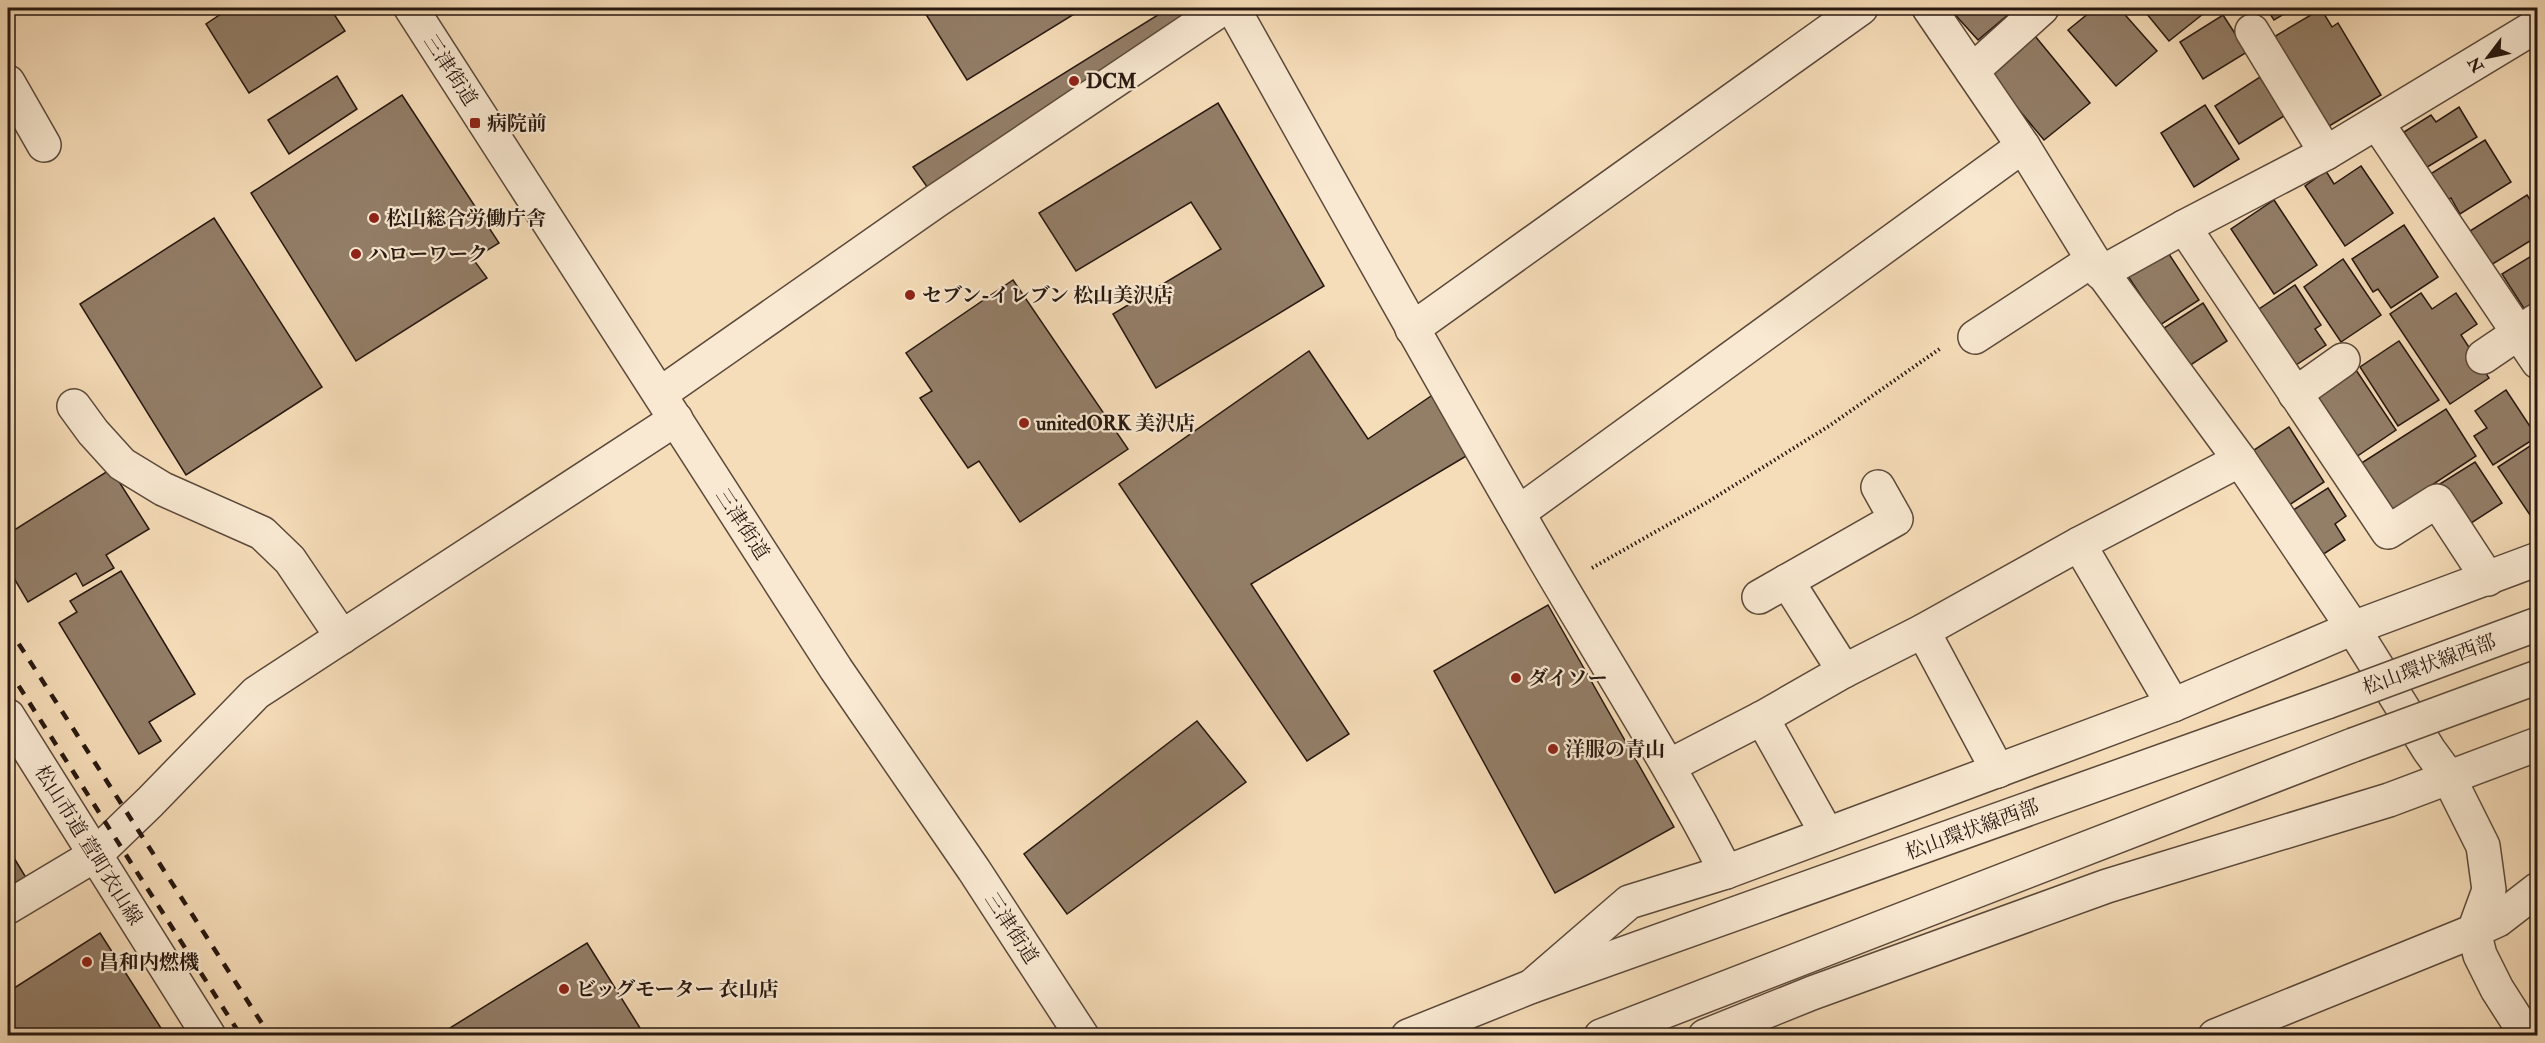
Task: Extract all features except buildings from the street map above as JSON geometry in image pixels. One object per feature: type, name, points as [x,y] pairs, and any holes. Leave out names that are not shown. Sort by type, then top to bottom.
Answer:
[{"type":"street","name":"三津街道","points":[[411,8],[836,669],[974,870],[1082,1035]]},
{"type":"street","points":[[8,907],[95,855],[256,693],[342,638],[668,406],[936,201],[1223,8]]},
{"type":"street","points":[[1233,8],[1412,329],[1560,586],[1669,766],[1726,872]]},
{"type":"street","points":[[1412,329],[1861,8]]},
{"type":"street","points":[[1929,8],[2023,146],[2097,267],[2240,460],[2354,628],[2429,750],[2448,776],[2483,846],[2488,890],[2474,932],[2480,955],[2527,1035]]},
{"type":"street","points":[[1972,71],[2042,8]]},
{"type":"street","points":[[1975,337],[2097,267],[2184,227],[2326,153],[2538,25]]},
{"type":"street","points":[[2252,31],[2326,153]]},
{"type":"street","points":[[8,82],[44,145]]},
{"type":"street","points":[[2377,123],[2528,327],[2538,362]]},
{"type":"street","points":[[1518,513],[2023,146]]},
{"type":"street","points":[[2184,227],[2388,532],[2437,501],[2488,579]]},
{"type":"street","points":[[2483,357],[2528,327]]},
{"type":"street","points":[[2295,394],[2343,360]]},
{"type":"street","points":[[74,406],[93,432],[122,464],[163,489],[262,533],[290,560],[342,638]]},
{"type":"street","points":[[1669,766],[1762,718],[1844,671],[1923,632],[2079,544],[2240,460]]},
{"type":"street","points":[[1844,671],[1773,589],[1896,519],[1878,487]]},
{"type":"street","points":[[2079,544],[2173,705]]},
{"type":"street","points":[[1530,987],[1629,902],[1726,872],[2173,705],[2354,628],[2538,559]]},
{"type":"street","name":"松山環状線西部","points":[[1408,1035],[1530,987],[2327,702],[2538,624]]},
{"type":"street","points":[[1923,632],[1998,771]]},
{"type":"street","points":[[1601,1035],[2353,745],[2538,677]]},
{"type":"street","name":"松山市道 萱町衣山線","points":[[8,716],[209,1035]]},
{"type":"street","points":[[1762,718],[1827,834]]},
{"type":"street","points":[[1705,1035],[1812,993],[2107,886],[2389,800],[2538,744]]},
{"type":"street","points":[[2215,1035],[2474,932],[2498,920],[2538,889]]},
{"type":"path","points":[[1560,586],[1706,503],[1829,426],[1963,333],[1975,337]]},
{"type":"railway","points":[[8,627],[270,1036]]},
{"type":"railway","points":[[8,669],[241,1036]]},
{"type":"place","name":"DCM","points":[[1074,81]]},
{"type":"place","name":"病院前","points":[[475,123]]},
{"type":"place","name":"松山総合労働庁舎","points":[[374,218]]},
{"type":"place","name":"ハローワーク","points":[[356,254]]},
{"type":"place","name":"セブン-イレブン 松山美沢店","points":[[910,295]]},
{"type":"place","name":"unitedORK 美沢店","points":[[1024,423]]},
{"type":"place","name":"ダイソー","points":[[1516,678]]},
{"type":"place","name":"洋服の青山","points":[[1553,749]]},
{"type":"place","name":"昌和内燃機","points":[[87,962]]},
{"type":"place","name":"ビッグモーター 衣山店","points":[[564,989]]}]
